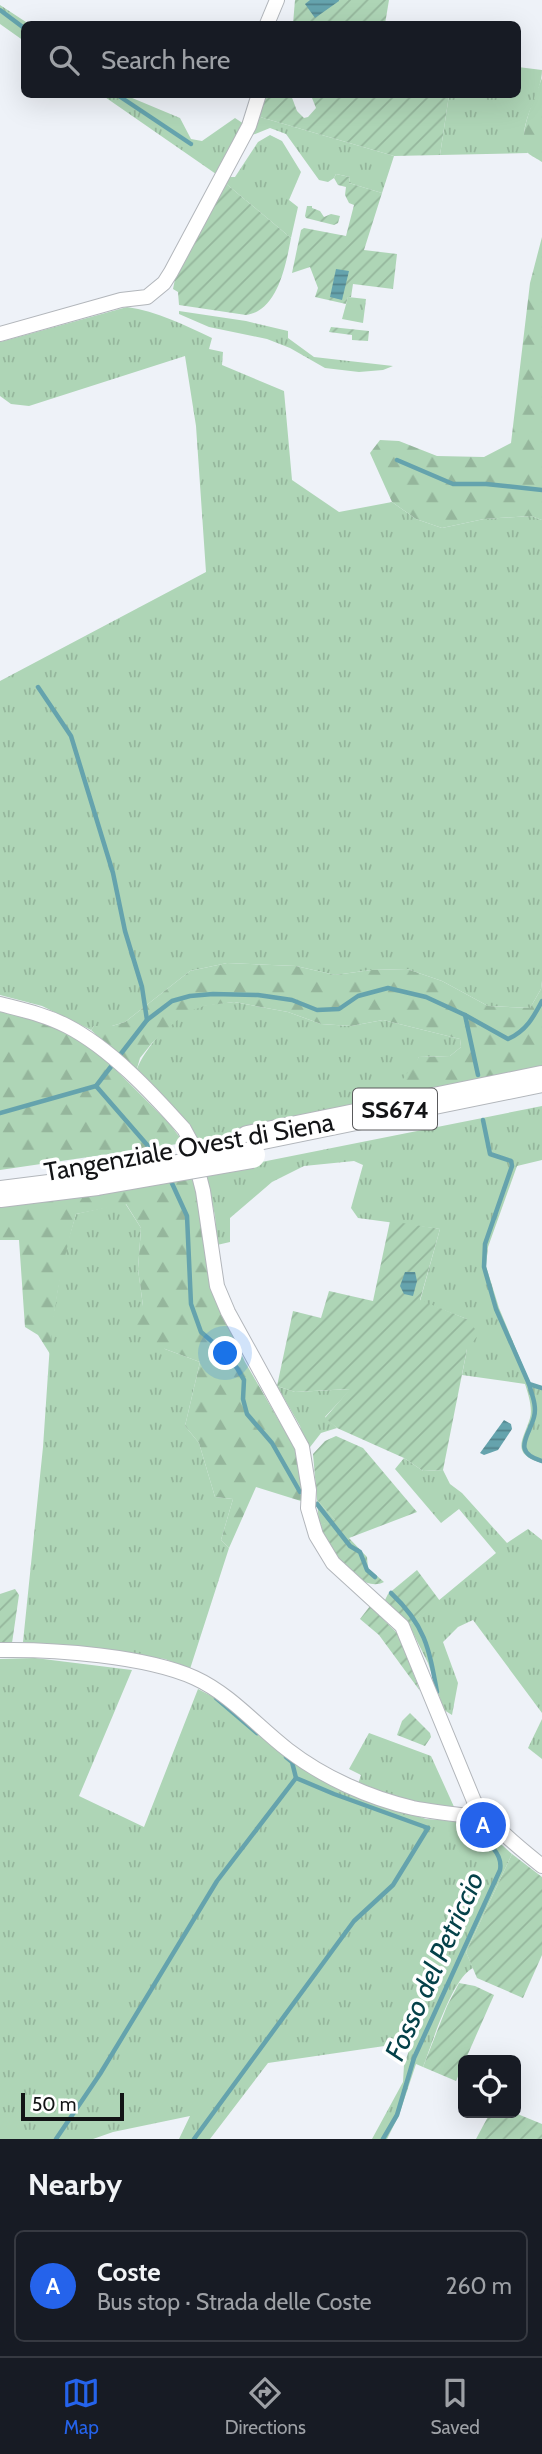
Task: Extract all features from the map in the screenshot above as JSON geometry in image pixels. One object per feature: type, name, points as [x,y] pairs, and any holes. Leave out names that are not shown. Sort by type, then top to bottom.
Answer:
[{"type":"highway","name":"Tangenziale Ovest di Siena","points":[[0,1194],[97,1182],[542,1079]]},
{"type":"highway","name":"Tangenziale Ovest di Siena","points":[[0,1178],[250,1147],[542,1097]]},
{"type":"street","points":[[268,21],[277,0]]},
{"type":"street","points":[[0,334],[154,293],[171,272],[249,127],[258,98]]},
{"type":"street","points":[[0,1004],[57,1021],[97,1044],[175,1119],[190,1140],[203,1191],[217,1286],[228,1312],[302,1447],[309,1508],[316,1535],[333,1563],[402,1626],[468,1790],[488,1818],[542,1866]]},
{"type":"street","points":[[0,1650],[98,1656],[177,1670],[228,1699],[288,1750],[332,1778],[411,1808],[488,1818]]},
{"type":"green space","points":[[295,0],[389,0],[386,21],[293,21]]},
{"type":"green space","points":[[0,5],[24,21],[21,21],[21,39],[0,24]]},
{"type":"green space","points":[[521,67],[542,70],[524,132],[528,153],[440,155],[449,98],[521,98]]},
{"type":"green space","points":[[542,78],[542,162],[528,153],[524,138],[528,116]]},
{"type":"green space","points":[[106,98],[132,98],[180,118],[191,139],[202,141],[235,118],[244,124],[216,174]]},
{"type":"green space","points":[[262,98],[292,98],[297,111],[304,118],[316,108],[312,98],[449,98],[440,155],[394,156],[260,117]]},
{"type":"green space","points":[[260,117],[394,156],[382,193],[349,183],[350,177],[336,174],[328,182],[319,180],[286,134],[270,128],[250,136]]},
{"type":"green space","points":[[270,135],[282,141],[301,172],[289,200],[298,207],[291,238],[224,182],[226,177],[235,177],[258,142]]},
{"type":"green space","points":[[336,174],[350,177],[349,183],[382,193],[364,250],[397,254],[393,289],[353,284],[351,297],[348,297],[346,304],[315,297],[318,288],[310,267],[292,273],[301,230],[304,228],[346,236],[354,205],[349,203],[345,195],[346,187],[338,185],[334,178]]},
{"type":"green space","points":[[224,182],[291,238],[283,273],[273,296],[257,312],[246,315],[179,305],[178,292],[173,289],[176,274]]},
{"type":"green space","points":[[307,206],[320,211],[324,217],[331,214],[340,216],[338,223],[334,225],[306,218]]},
{"type":"green space","points":[[542,237],[542,520],[531,516],[484,519],[442,528],[416,519],[392,502],[370,453],[380,440],[399,441],[437,456],[484,457],[511,443],[530,283]]},
{"type":"green space","points":[[348,297],[366,299],[363,323],[342,319]]},
{"type":"green space","points":[[127,307],[160,315],[212,338],[209,349],[223,352],[222,365],[284,391],[292,480],[339,512],[392,502],[416,519],[442,528],[484,519],[531,516],[542,520],[542,981],[541,989],[530,1008],[488,1006],[442,981],[407,969],[335,975],[296,966],[227,963],[190,971],[125,1022],[112,1026],[94,1026],[91,1030],[42,1006],[0,995],[0,681],[206,572],[196,426],[185,356],[29,406],[11,404],[0,396],[0,342]]},
{"type":"green space","points":[[179,311],[246,321],[288,331],[288,338],[314,357],[393,366],[383,370],[359,372],[325,368],[290,348],[267,339],[209,327],[179,314]]},
{"type":"green space","points":[[331,327],[369,331],[368,341],[352,340],[352,335],[329,332]]},
{"type":"green space","points":[[227,963],[296,966],[335,975],[407,969],[442,981],[488,1006],[530,1008],[541,989],[542,981],[542,1072],[399,1101],[403,1079],[419,1057],[450,1056],[461,1047],[460,1039],[383,1020],[351,1026],[321,1024],[288,1012],[234,1002],[204,1006],[185,1013],[152,1043],[140,1058],[136,1072],[91,1030],[94,1026],[112,1026],[125,1022],[190,971]]},
{"type":"green space","points":[[234,1002],[288,1012],[321,1024],[351,1026],[383,1020],[460,1039],[461,1047],[450,1056],[419,1057],[399,1101],[195,1141],[136,1072],[156,1039],[185,1012],[202,1006]]},
{"type":"green space","points":[[0,1009],[62,1029],[95,1049],[169,1123],[184,1143],[0,1170]]},
{"type":"green space","points":[[542,1106],[542,1160],[517,1166],[488,1247],[486,1266],[499,1308],[530,1383],[542,1386],[542,1463],[525,1455],[522,1450],[522,1439],[531,1414],[525,1384],[462,1375],[467,1349],[467,1319],[420,1301],[440,1229],[358,1218],[351,1208],[363,1165],[354,1161],[304,1166],[272,1182],[230,1218],[230,1242],[217,1245],[215,1216],[206,1173]]},
{"type":"green space","points":[[193,1175],[210,1288],[245,1362],[296,1450],[304,1502],[256,1487],[229,1548],[221,1540],[233,1499],[215,1497],[199,1443],[185,1426],[200,1362],[165,1349],[135,1327],[143,1306],[138,1269],[141,1228],[126,1204],[76,1214],[59,1283],[50,1354],[38,1335],[25,1327],[19,1240],[0,1240],[0,1204]]},
{"type":"green space","points":[[125,1203],[141,1228],[138,1269],[143,1306],[165,1349],[200,1362],[185,1426],[199,1443],[215,1497],[233,1499],[221,1540],[229,1548],[190,1669],[165,1659],[23,1642],[43,1447],[51,1329],[63,1258],[76,1214]]},
{"type":"green space","points":[[390,1221],[440,1229],[420,1300],[467,1319],[479,1334],[467,1349],[443,1470],[423,1471],[404,1458],[337,1428],[325,1418],[350,1389],[295,1392],[277,1386],[293,1311],[321,1318],[329,1291],[373,1301]]},
{"type":"green space","points":[[277,1386],[295,1392],[351,1389],[325,1417],[337,1428],[321,1433],[307,1451],[300,1426]]},
{"type":"green space","points":[[336,1436],[363,1448],[417,1512],[349,1538],[367,1557],[368,1568],[384,1582],[364,1582],[354,1575],[336,1556],[319,1525],[335,1520],[317,1500],[313,1454],[325,1441]]},
{"type":"green space","points":[[404,1458],[423,1471],[443,1470],[450,1484],[462,1493],[507,1543],[528,1529],[542,1540],[542,1713],[473,1620],[458,1627],[443,1642],[458,1683],[452,1715],[444,1710],[428,1663],[409,1625],[496,1553],[459,1509],[441,1523],[395,1469]]},
{"type":"green space","points":[[317,1500],[336,1521],[319,1525]]},
{"type":"green space","points":[[417,1570],[440,1601],[409,1625],[385,1600],[388,1594]]},
{"type":"green space","points":[[15,1589],[19,1595],[12,1643],[0,1644],[0,1594]]},
{"type":"green space","points":[[370,1606],[399,1635],[420,1691],[379,1635],[360,1619]]},
{"type":"green space","points":[[35,1658],[132,1670],[79,1796],[144,1827],[198,1689],[225,1703],[352,1793],[426,1819],[472,1822],[481,1826],[512,1854],[466,1952],[473,1968],[465,1974],[450,1998],[423,2067],[416,2064],[399,2115],[387,2139],[372,2139],[403,2082],[404,2065],[412,2042],[268,2063],[210,2139],[179,2139],[190,2116],[113,2132],[93,2139],[0,2139],[0,1659]]},
{"type":"green space","points":[[410,1713],[430,1733],[431,1737],[425,1746],[397,1735],[402,1721]]},
{"type":"green space","points":[[542,1719],[542,1759],[528,1748]]},
{"type":"green space","points":[[369,1733],[431,1756],[455,1809],[412,1802],[358,1784],[361,1775],[349,1769]]},
{"type":"green space","points":[[512,1854],[542,1877],[542,1955],[523,1998],[477,1978],[466,1952]]},
{"type":"green space","points":[[459,1983],[475,1986],[494,1995],[467,2055],[458,2055],[456,2081],[423,2067]]},
{"type":"green space","points":[[521,2115],[542,2124],[542,2139],[476,2139],[487,2118],[521,2118]]},
{"type":"water","points":[[310,0],[339,1],[315,18],[305,4]]},
{"type":"water","points":[[336,269],[349,271],[342,300],[330,297]]},
{"type":"water","points":[[405,1272],[415,1272],[417,1281],[413,1296],[404,1294],[400,1286]]},
{"type":"water","points":[[504,1420],[511,1424],[512,1429],[498,1450],[484,1455],[480,1453]]},
{"type":"waterway","points":[[0,10],[21,26]]},
{"type":"waterway","points":[[122,98],[191,144]]},
{"type":"waterway","points":[[397,460],[453,484],[486,484],[542,490]]},
{"type":"waterway","points":[[38,687],[71,736],[113,873],[125,931],[142,987],[147,1020]]},
{"type":"waterway","points":[[0,1113],[96,1086],[147,1020],[172,1001],[190,996],[258,995],[292,1000],[317,1010],[339,1009],[358,996],[388,988],[426,997],[508,1039],[524,1028],[542,1001]]},
{"type":"waterway","points":[[465,1015],[478,1075]]},
{"type":"waterway","points":[[96,1086],[149,1147],[159,1163]]},
{"type":"waterway","points":[[483,1120],[490,1154],[511,1161],[512,1166],[485,1244],[484,1267],[496,1309],[529,1384],[542,1388]]},
{"type":"waterway","points":[[170,1179],[187,1216],[191,1304],[201,1332],[223,1351],[237,1368],[244,1380],[243,1399],[247,1414],[272,1443],[300,1492]]},
{"type":"waterway","points":[[529,1384],[535,1413],[524,1443],[527,1453],[542,1461]]},
{"type":"waterway","points":[[317,1504],[350,1546],[360,1552],[367,1570],[375,1577]]},
{"type":"waterway","points":[[391,1593],[411,1616],[424,1638],[437,1692]]},
{"type":"waterway","points":[[216,1698],[257,1733]]},
{"type":"waterway","points":[[286,1757],[292,1762],[296,1778]]},
{"type":"waterway","points":[[56,2139],[100,2074],[217,1881],[296,1778],[428,1828]]},
{"type":"waterway","name":"Fosso del Petriccio","points":[[383,2139],[397,2115],[414,2058],[500,1870],[495,1850],[466,1826],[464,1820]]},
{"type":"waterway","points":[[194,2139],[354,1921],[393,1885],[428,1828]]},
{"type":"place","name":"Coste","points":[[483,1825]]}]
